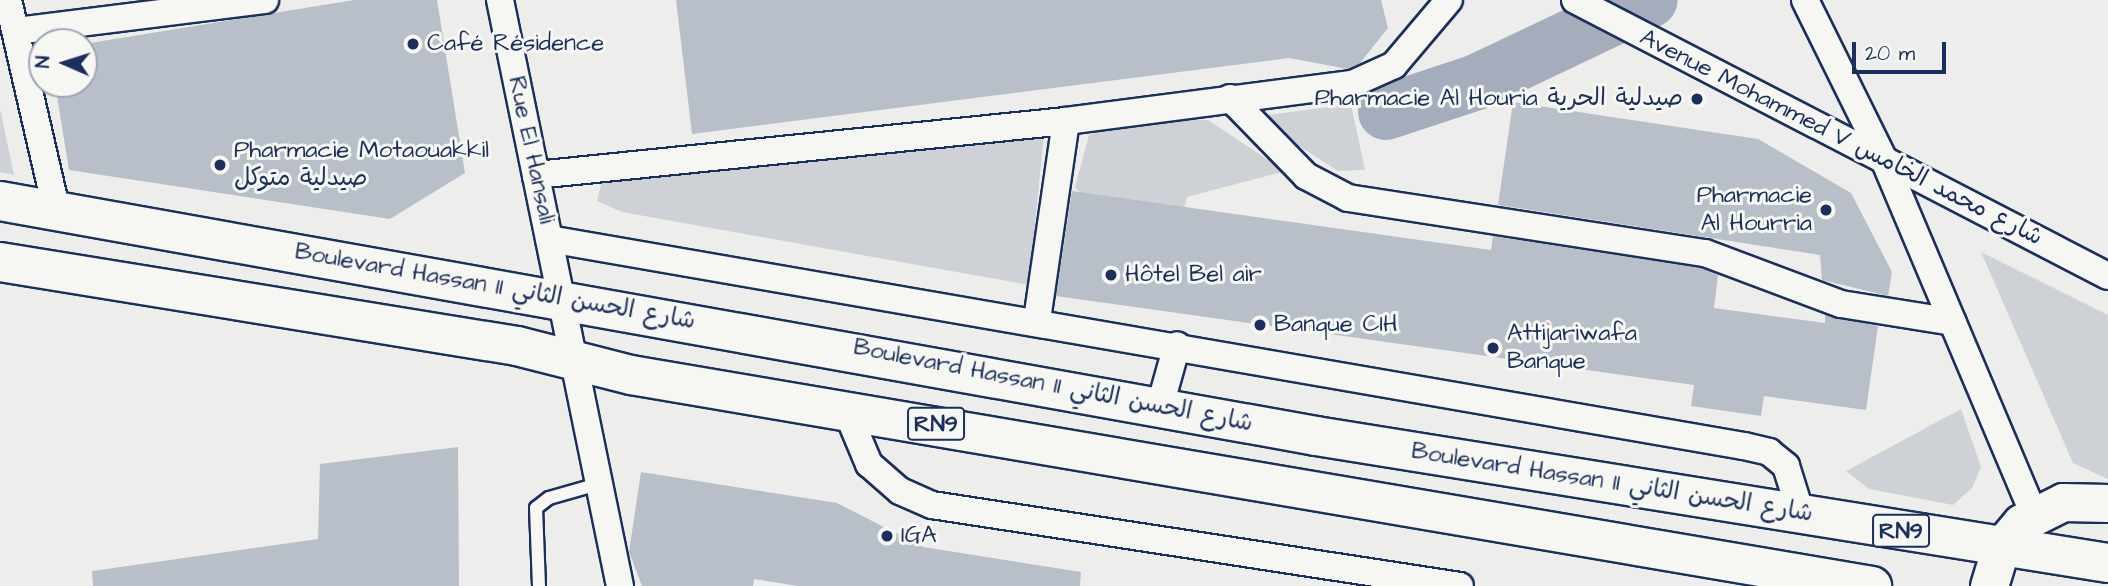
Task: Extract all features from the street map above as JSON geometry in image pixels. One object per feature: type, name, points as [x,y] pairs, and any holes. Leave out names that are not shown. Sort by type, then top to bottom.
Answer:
[{"type":"main road","name":"Boulevard Hassan II شارع الحسن الثاني","points":[[0,201],[1160,406],[2108,563]]},
{"type":"main road","name":"RN9","points":[[0,262],[517,346],[573,362],[845,407],[1785,578],[1872,586]]},
{"type":"street","points":[[8,0],[57,212]]},
{"type":"street","points":[[16,31],[265,0]]},
{"type":"street","name":"Rue El Hansali","points":[[500,0],[620,586]]},
{"type":"street","points":[[536,175],[1066,121],[1371,79],[1419,42],[1449,0]]},
{"type":"street","name":"Avenue Mohammed V شارع محمد الخامس","points":[[1575,0],[2108,276]]},
{"type":"street","points":[[1805,0],[1885,162],[2034,514]]},
{"type":"street","points":[[1230,98],[1306,176],[1348,198],[1705,253],[1841,304],[1953,322]]},
{"type":"street","points":[[1037,320],[1066,121]]},
{"type":"street","points":[[549,239],[1037,320],[1769,452],[1793,478],[1801,514]]},
{"type":"street","points":[[1160,406],[1177,345]]},
{"type":"street","points":[[845,407],[869,464],[900,491],[932,505],[1460,586]]},
{"type":"street","points":[[1989,586],[2001,547],[2034,514],[2063,502],[2103,493]]},
{"type":"lane","points":[[539,586],[536,508],[549,498],[598,484]]},
{"type":"shaded area","points":[[1351,104],[1365,170],[1338,171],[1254,117]]},
{"type":"shaded area","points":[[0,109],[14,175],[0,172]]},
{"type":"shaded area","points":[[1140,119],[1208,120],[1285,171],[1187,197],[1184,208],[1087,202],[1075,187],[1089,135]]},
{"type":"shaded area","points":[[1044,134],[1029,285],[622,212],[597,201],[602,181]]},
{"type":"shaded area","points":[[1981,252],[2108,315],[2108,479],[2073,463]]},
{"type":"shaded area","points":[[1961,409],[1981,467],[1972,488],[1953,505],[1869,489],[1846,471]]},
{"type":"building","points":[[354,0],[437,0],[465,173],[390,219],[69,170],[57,98],[98,98],[98,42]]},
{"type":"building","points":[[676,0],[1381,0],[1388,28],[1360,63],[1348,69],[1289,58],[692,134]]},
{"type":"building","points":[[1513,102],[1758,139],[1851,193],[1892,272],[1888,296],[1822,280],[1820,255],[1498,205]]},
{"type":"building","points":[[1072,191],[1491,250],[1493,236],[1701,268],[1718,275],[1714,308],[1825,323],[1825,315],[1878,326],[1866,410],[1764,396],[1761,416],[1691,406],[1694,385],[1056,296]]},
{"type":"building","points":[[458,447],[459,586],[93,586],[92,571],[318,539],[320,464]]},
{"type":"building","points":[[641,472],[837,503],[923,547],[1081,572],[1080,586],[798,586],[754,579],[753,586],[642,586],[629,552]]},
{"type":"waterway","points":[[1386,112],[1477,82],[1650,0]]},
{"type":"place","name":"Café Résidence","points":[[413,44]]},
{"type":"place","name":"Pharmacie Al Houria صيدلية الحرية","points":[[1697,99]]},
{"type":"place","name":"Pharmacie Motaouakkil صيدلية متوكل","points":[[220,165]]},
{"type":"place","name":"Pharmacie Al Hourria","points":[[1826,210]]},
{"type":"place","name":"Hôtel Bel air","points":[[1111,275]]},
{"type":"place","name":"Banque CIH","points":[[1260,325]]},
{"type":"place","name":"Attijariwafa Banque","points":[[1493,348]]},
{"type":"place","name":"IGA","points":[[887,536]]}]
